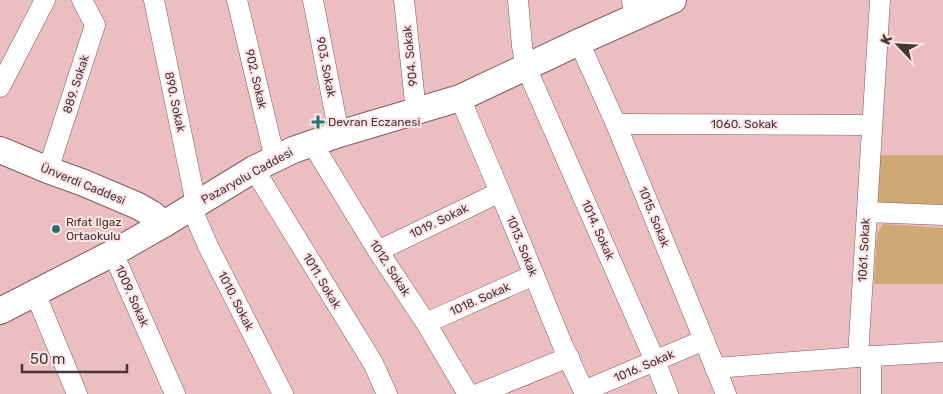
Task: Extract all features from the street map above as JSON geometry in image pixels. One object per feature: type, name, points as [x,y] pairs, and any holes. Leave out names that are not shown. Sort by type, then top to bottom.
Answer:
[{"type":"main road","name":"Pazaryolu Caddesi","points":[[0,310],[112,253],[264,164],[312,143],[460,98],[579,42],[633,9],[673,0]]},
{"type":"main road","name":"Ünverdi Caddesi","points":[[0,150],[138,206],[164,224]]},
{"type":"street","points":[[0,87],[44,0]]},
{"type":"street","name":"889. Sokak","points":[[48,170],[94,25],[82,0]]},
{"type":"street","name":"890. Sokak","points":[[154,0],[193,205]]},
{"type":"street","name":"902. Sokak","points":[[237,0],[264,164]]},
{"type":"street","name":"903. Sokak","points":[[313,0],[339,134]]},
{"type":"street","name":"904. Sokak","points":[[404,0],[416,112]]},
{"type":"street","name":"1014. Sokak","points":[[518,0],[526,67],[668,394]]},
{"type":"street","name":"1061. Sokak","points":[[871,394],[865,356],[867,212],[880,0]]},
{"type":"street","name":"1015. Sokak","points":[[579,42],[616,124],[726,394]]},
{"type":"street","name":"1013. Sokak","points":[[460,98],[585,392]]},
{"type":"street","name":"1060. Sokak","points":[[616,124],[872,125]]},
{"type":"street","name":"1012. Sokak","points":[[312,143],[378,251],[426,323],[468,394]]},
{"type":"street","name":"1011. Sokak","points":[[264,164],[387,394]]},
{"type":"street","name":"1019. Sokak","points":[[378,251],[500,192]]},
{"type":"street","name":"1010. Sokak","points":[[193,205],[208,246],[283,394]]},
{"type":"street","points":[[867,212],[943,215]]},
{"type":"street","name":"1009. Sokak","points":[[112,253],[175,394]]},
{"type":"street","name":"1018. Sokak","points":[[426,323],[534,275]]},
{"type":"street","points":[[35,293],[77,394]]},
{"type":"street","name":"1016. Sokak","points":[[585,392],[704,340]]},
{"type":"street","points":[[716,368],[943,352]]},
{"type":"street","points":[[478,394],[569,357]]},
{"type":"shaded area","points":[[874,155],[943,155],[943,207],[886,207],[874,199]]},
{"type":"shaded area","points":[[883,224],[943,228],[943,284],[874,284],[877,234]]},
{"type":"place","name":"Devran Eczanesi","points":[[318,122]]},
{"type":"place","name":"Rıfat Ilgaz Ortaokulu","points":[[56,229]]}]
